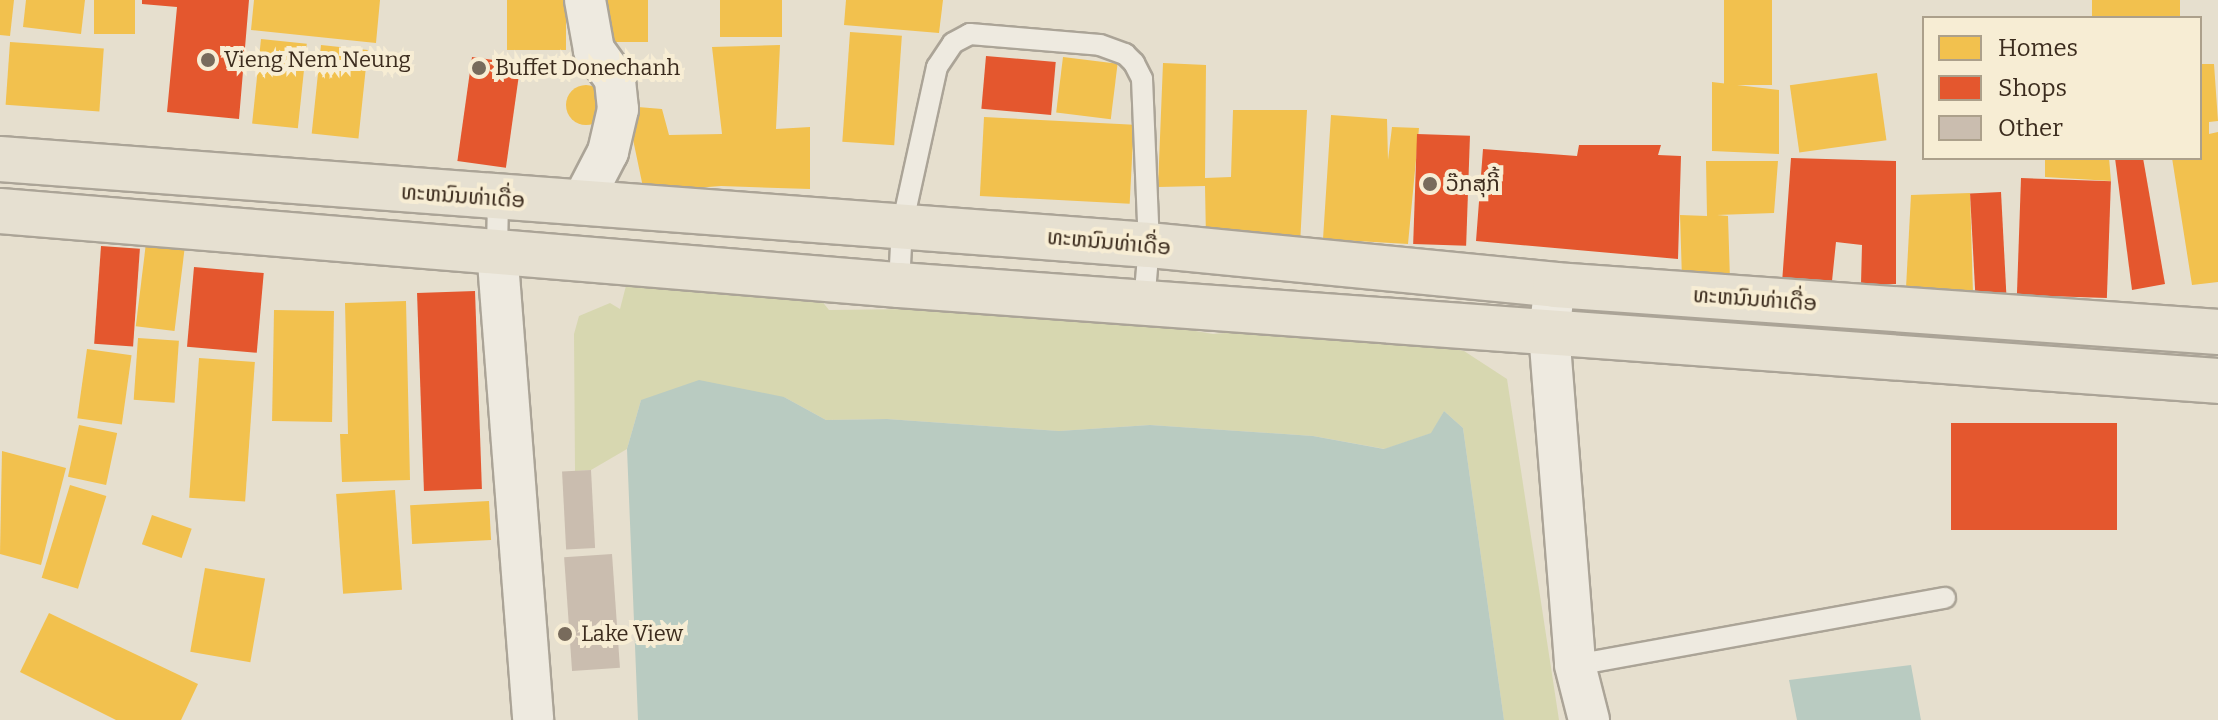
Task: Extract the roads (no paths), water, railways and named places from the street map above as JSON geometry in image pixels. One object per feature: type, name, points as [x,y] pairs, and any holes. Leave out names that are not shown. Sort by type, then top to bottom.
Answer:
[{"type":"main road","name":"ທະຫນົນທ່າເດື່ອ","points":[[0,159],[498,200],[1149,245],[1555,285],[2218,332]]},
{"type":"main road","points":[[0,211],[497,249],[899,285],[2218,381]]},
{"type":"street","points":[[581,204],[608,152],[618,109],[615,79],[594,50],[585,0]]},
{"type":"street","points":[[497,249],[533,720]]},
{"type":"street","points":[[1555,285],[1549,332],[1575,665],[1589,720]]},
{"type":"lane","points":[[899,285],[902,226],[937,67],[953,43],[970,34],[1100,45],[1134,63],[1142,79],[1149,245],[1144,303]]},
{"type":"lane","points":[[497,249],[498,200]]},
{"type":"lane","points":[[1575,665],[1945,598]]},
{"type":"place","name":"Vieng Nem Neung","points":[[208,60]]},
{"type":"place","name":"Buffet Donechanh","points":[[479,68]]},
{"type":"place","name":"ວ໊ກສຸກີ້","points":[[1430,184]]},
{"type":"place","name":"Lake View","points":[[565,634]]}]
